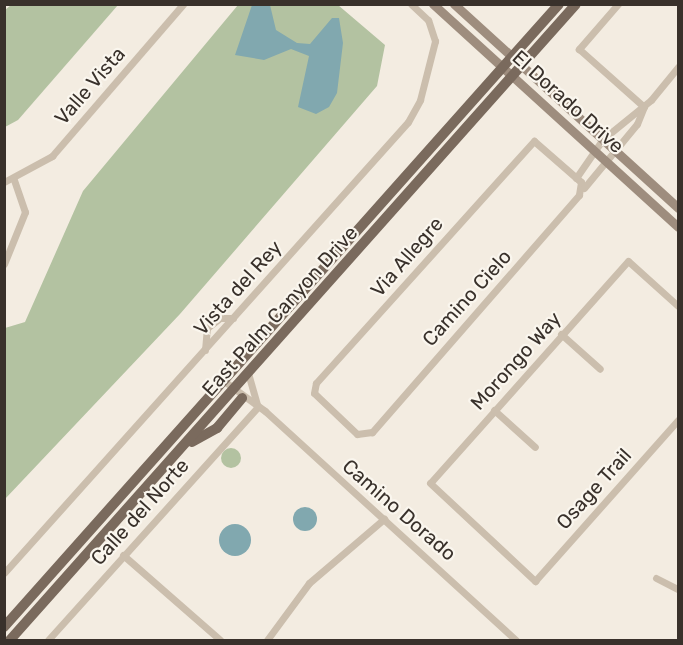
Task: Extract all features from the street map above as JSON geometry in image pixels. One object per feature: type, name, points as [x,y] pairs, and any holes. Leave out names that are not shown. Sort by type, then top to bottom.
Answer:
[{"type":"main road","name":"East Palm Canyon Drive","points":[[4,627],[559,4]]},
{"type":"main road","name":"East Palm Canyon Drive","points":[[10,640],[576,4]]},
{"type":"main road","points":[[181,448],[217,428],[242,398]]},
{"type":"street","name":"Valle Vista","points":[[4,182],[52,156],[183,4]]},
{"type":"street","name":"Vista del Rey","points":[[4,573],[408,122],[420,99],[435,41],[428,20],[411,4]]},
{"type":"street","name":"El Dorado Drive","points":[[433,4],[678,227]]},
{"type":"street","name":"El Dorado Drive","points":[[454,4],[678,208]]},
{"type":"street","points":[[618,4],[579,49],[644,107]]},
{"type":"street","points":[[584,188],[576,178],[593,150],[623,119],[644,107],[678,67]]},
{"type":"street","name":"Camino Cielo","points":[[379,422],[593,179],[634,128],[644,107]]},
{"type":"street","points":[[623,119],[634,128]]},
{"type":"street","name":"Via Allegre","points":[[379,422],[360,436],[317,397],[316,383],[534,141],[576,178]]},
{"type":"street","points":[[582,170],[593,179]]},
{"type":"street","points":[[4,264],[25,212],[13,178]]},
{"type":"street","name":"Morongo Way","points":[[535,581],[430,483],[628,261],[678,306]]},
{"type":"street","points":[[205,350],[211,324],[233,318]]},
{"type":"street","points":[[561,334],[600,369]]},
{"type":"street","points":[[248,374],[258,407]]},
{"type":"street","name":"Camino Dorado","points":[[225,381],[242,398],[258,407],[384,519],[516,640]]},
{"type":"street","name":"Calle del Norte","points":[[48,640],[258,407]]},
{"type":"street","points":[[494,410],[535,447]]},
{"type":"street","name":"Osage Trail","points":[[535,581],[678,420]]},
{"type":"street","points":[[267,640],[309,583],[384,519]]},
{"type":"street","points":[[123,555],[220,640]]},
{"type":"street","points":[[656,578],[678,589]]},
{"type":"green space","points":[[11,5],[118,5],[18,120],[5,127],[5,10]]},
{"type":"green space","points":[[238,5],[338,5],[385,45],[377,86],[180,314],[5,499],[5,328],[25,322],[83,191]]},
{"type":"green space","points":[[231,448],[238,451],[241,458],[238,465],[231,468],[224,465],[221,458],[224,451]]},
{"type":"water","points":[[252,5],[270,5],[276,30],[297,43],[310,44],[332,18],[339,18],[343,43],[337,93],[329,107],[316,114],[298,107],[309,56],[291,49],[264,60],[235,55]]},
{"type":"water","points":[[305,507],[314,510],[317,519],[314,528],[305,531],[296,528],[293,519],[296,510]]},
{"type":"water","points":[[235,524],[246,529],[251,540],[246,551],[235,556],[224,551],[219,540],[224,529]]}]
